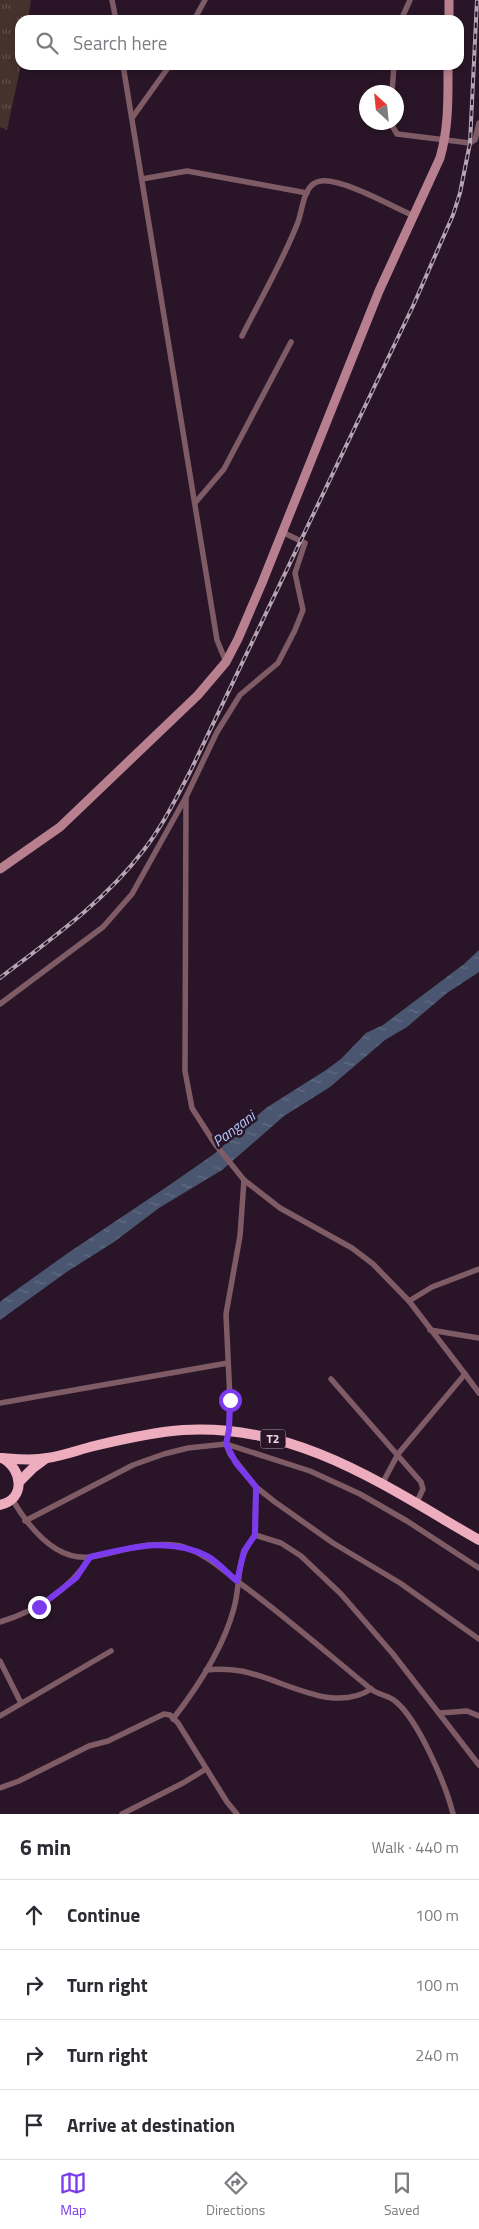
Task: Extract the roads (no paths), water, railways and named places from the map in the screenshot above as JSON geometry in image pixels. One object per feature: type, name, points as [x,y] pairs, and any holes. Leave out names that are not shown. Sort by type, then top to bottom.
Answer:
[{"type":"highway","name":"T2","points":[[1,1458],[46,1459],[94,1446],[156,1434],[183,1430],[229,1430],[282,1441],[323,1454],[479,1540]]},
{"type":"highway","name":"T2","points":[[1,1458],[14,1467],[19,1482],[17,1491],[12,1499]]},
{"type":"highway","name":"T2","points":[[19,1482],[33,1468],[46,1459]]},
{"type":"highway","points":[[0,1505],[12,1499]]},
{"type":"main road","points":[[449,0],[449,15]]},
{"type":"main road","points":[[0,869],[60,828],[198,694],[226,662],[238,639],[282,532],[378,291],[429,184],[445,140],[448,70]]},
{"type":"street","points":[[112,0],[115,15]]},
{"type":"street","points":[[197,15],[205,0]]},
{"type":"street","points":[[404,15],[410,0]]},
{"type":"street","points":[[124,70],[217,640],[226,662]]},
{"type":"street","points":[[132,118],[166,70]]},
{"type":"street","points":[[393,85],[394,70]]},
{"type":"street","points":[[395,130],[397,134],[470,143],[475,140],[479,123]]},
{"type":"street","points":[[142,179],[187,171],[306,193]]},
{"type":"street","points":[[242,336],[292,237],[306,193],[313,184],[322,181],[346,186],[414,216]]},
{"type":"street","points":[[195,503],[224,469],[291,342]]},
{"type":"street","points":[[0,1004],[103,928],[132,894],[186,797],[217,732],[240,695],[278,663],[296,630],[303,610],[295,573],[305,543],[282,532]]},
{"type":"street","points":[[186,797],[185,1071],[192,1108],[215,1144],[244,1180],[280,1208],[352,1248],[374,1264],[409,1300],[479,1393]]},
{"type":"street","points":[[244,1180],[240,1236],[226,1314],[229,1430],[226,1444],[236,1463],[256,1487],[318,1532],[400,1583],[479,1639]]},
{"type":"street","points":[[409,1300],[432,1287],[479,1269]]},
{"type":"street","points":[[430,1330],[479,1338]]},
{"type":"street","points":[[0,1403],[228,1363]]},
{"type":"street","points":[[382,1485],[398,1454],[465,1374]]},
{"type":"street","points":[[331,1379],[421,1482],[423,1489],[416,1504]]},
{"type":"street","points":[[26,1521],[133,1465],[188,1448],[226,1444],[310,1471],[360,1494],[416,1526],[479,1568]]},
{"type":"street","points":[[173,1719],[193,1692],[206,1670],[228,1625],[234,1608],[237,1581],[244,1551],[255,1535],[256,1487]]},
{"type":"street","points":[[12,1499],[38,1536],[60,1551],[80,1557],[90,1557],[136,1546],[162,1544],[182,1546],[208,1557],[371,1690],[395,1701],[414,1724],[446,1792],[453,1814]]},
{"type":"street","points":[[255,1535],[281,1543],[301,1556],[321,1574],[366,1621],[479,1764]]},
{"type":"street","points":[[0,1622],[26,1614],[39,1607],[76,1578],[90,1557]]},
{"type":"street","points":[[0,1716],[112,1650]]},
{"type":"street","points":[[0,1661],[21,1703]]},
{"type":"street","points":[[206,1670],[242,1671],[320,1696],[354,1698],[371,1690]]},
{"type":"street","points":[[440,1713],[467,1711],[479,1716]]},
{"type":"street","points":[[0,1788],[19,1781],[89,1746],[108,1741],[164,1714],[173,1719],[227,1802],[238,1814]]},
{"type":"street","points":[[122,1814],[206,1769]]},
{"type":"water","points":[[479,950],[479,972],[447,993],[407,1027],[385,1040],[330,1087],[284,1116],[222,1170],[159,1208],[114,1242],[68,1271],[0,1320],[0,1302],[5,1298],[214,1154],[266,1108],[341,1059],[366,1033],[383,1025],[464,964]]},
{"type":"railway","points":[[0,978],[76,919],[128,870],[156,832],[190,772],[413,306],[453,215],[460,193],[470,143],[477,0]]},
{"type":"water label","name":"Pangani","points":[[234,1129]]}]
